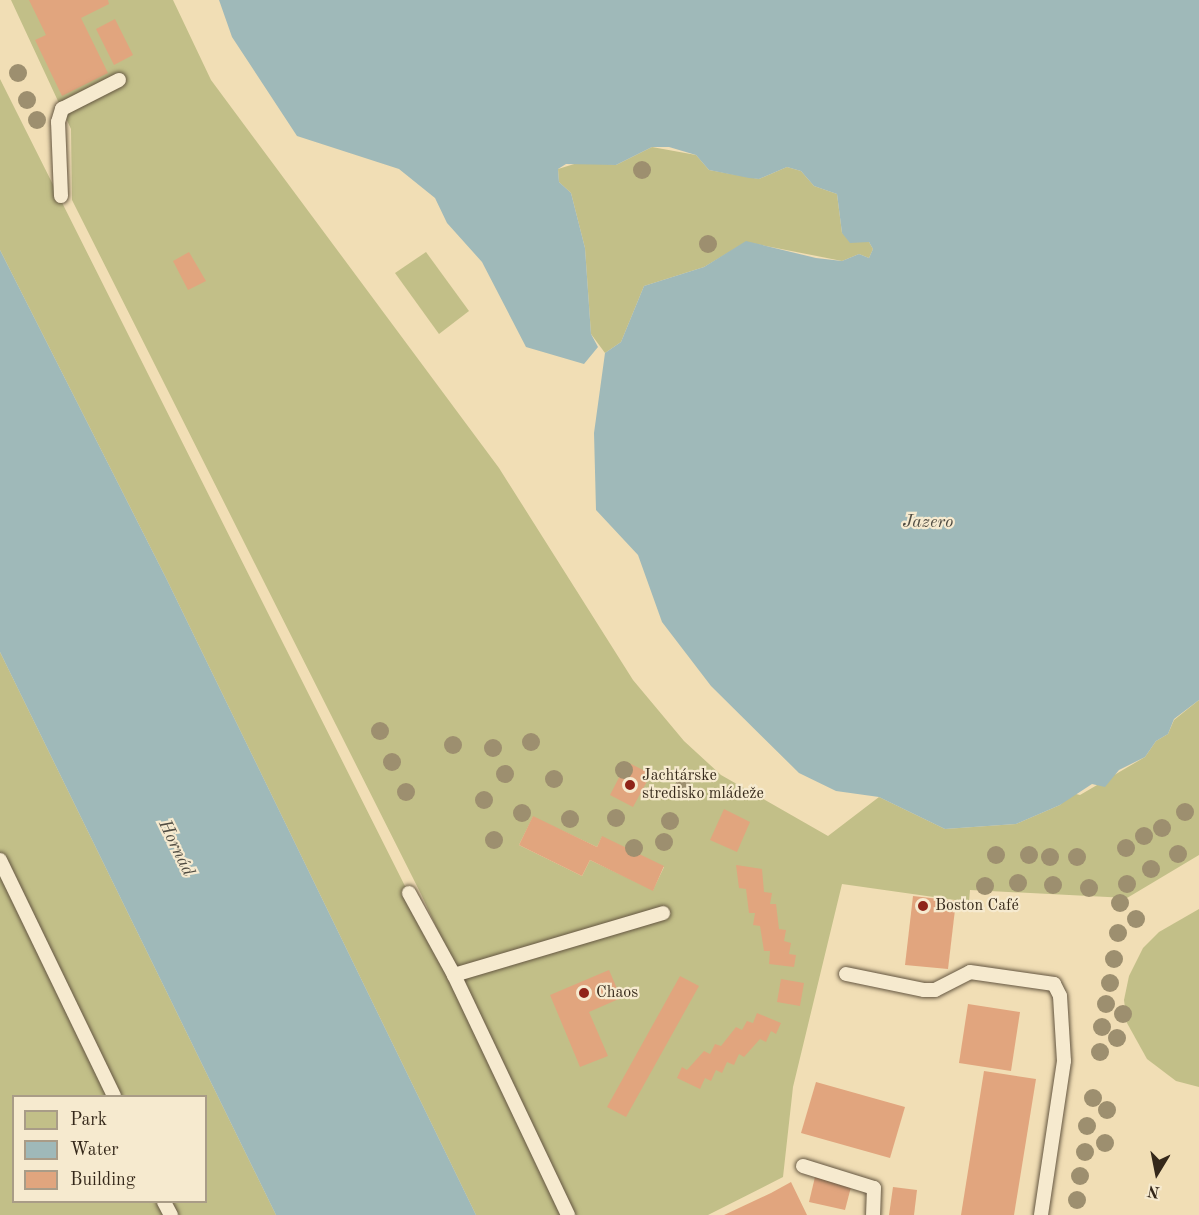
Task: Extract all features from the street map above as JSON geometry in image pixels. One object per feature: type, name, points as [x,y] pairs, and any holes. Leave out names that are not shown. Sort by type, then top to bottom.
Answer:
[{"type":"lane","points":[[61,196],[58,122],[62,108],[119,80]]},
{"type":"lane","points":[[0,860],[114,1095]]},
{"type":"lane","points":[[409,893],[454,975],[568,1215]]},
{"type":"lane","points":[[454,975],[663,913]]},
{"type":"lane","points":[[846,974],[924,990],[935,990],[970,972],[1054,984],[1059,989],[1064,1061],[1041,1215]]},
{"type":"lane","points":[[803,1166],[874,1188],[873,1215]]},
{"type":"green space","points":[[11,0],[173,0],[211,80],[499,468],[633,680],[684,741],[721,775],[828,836],[879,797],[945,829],[1016,824],[1060,805],[1072,793],[1080,795],[1145,757],[1156,741],[1168,734],[1174,720],[1199,700],[1199,855],[1127,898],[970,890],[969,902],[842,884],[793,1087],[783,1177],[708,1215],[476,1215],[167,580],[0,250],[0,79],[555,1185],[421,894],[72,200],[71,129]],"holes":[[[533,817],[597,847],[602,837],[664,867],[653,890],[590,860],[582,876],[519,845]]]},
{"type":"green space","points":[[652,147],[696,155],[709,170],[759,179],[787,167],[801,171],[814,186],[837,194],[842,233],[869,242],[873,249],[869,258],[859,254],[842,261],[746,242],[704,267],[644,286],[621,342],[605,353],[591,334],[585,248],[571,193],[559,182],[558,169],[584,161],[616,165]]},
{"type":"green space","points":[[426,252],[469,311],[439,334],[395,273]]},
{"type":"green space","points":[[0,652],[276,1215],[0,1215]]},
{"type":"green space","points":[[1199,909],[1199,1087],[1176,1081],[1147,1059],[1127,1023],[1124,1000],[1129,976],[1143,948],[1159,932]]},
{"type":"water","name":"Jazero","points":[[219,0],[1199,0],[1199,700],[1174,719],[1168,734],[1156,741],[1145,757],[1119,770],[1105,787],[1092,784],[1060,805],[1016,824],[945,829],[879,797],[836,791],[799,773],[711,686],[662,622],[638,555],[596,510],[594,433],[605,353],[621,342],[644,286],[704,267],[746,241],[816,258],[842,261],[859,254],[869,258],[873,249],[869,242],[850,243],[842,233],[837,194],[814,186],[801,171],[787,167],[759,179],[749,178],[709,170],[696,155],[669,147],[652,147],[616,165],[566,164],[558,169],[559,182],[571,193],[585,248],[591,334],[598,347],[584,364],[526,347],[482,262],[447,223],[435,198],[399,169],[297,136],[232,37]]},
{"type":"water","name":"Hornád","points":[[0,250],[167,580],[476,1215],[276,1215],[0,652]]},
{"type":"building","points":[[29,0],[108,0],[109,4],[81,18],[108,73],[62,96],[35,40],[46,35]]},
{"type":"building","points":[[115,19],[133,55],[114,65],[96,29]]},
{"type":"building","points":[[189,252],[206,281],[188,290],[173,261]]},
{"type":"building","name":"Jachtárske stredisko mládeže","points":[[627,762],[651,774],[633,807],[610,795]]},
{"type":"building","points":[[724,809],[750,822],[737,852],[710,840]]},
{"type":"building","points":[[533,816],[597,847],[602,836],[664,866],[653,891],[590,860],[582,876],[519,845]]},
{"type":"building","points":[[736,865],[762,869],[764,892],[772,893],[770,904],[776,904],[779,929],[786,930],[784,941],[791,943],[789,954],[796,955],[794,967],[769,964],[770,951],[764,951],[760,926],[753,925],[755,913],[749,913],[746,889],[739,888]]},
{"type":"building","points":[[913,896],[956,901],[948,969],[905,965]]},
{"type":"building","points":[[609,970],[621,998],[589,1012],[608,1056],[580,1067],[550,995]]},
{"type":"building","points":[[680,976],[699,986],[626,1117],[607,1107]]},
{"type":"building","points":[[781,979],[804,983],[800,1006],[777,1002]]},
{"type":"building","points":[[968,1004],[1020,1012],[1011,1071],[959,1063]]},
{"type":"building","points":[[757,1013],[781,1023],[776,1034],[771,1031],[766,1042],[760,1039],[744,1057],[739,1054],[734,1065],[727,1062],[722,1073],[716,1070],[711,1081],[705,1078],[700,1089],[677,1078],[682,1067],[687,1070],[704,1051],[710,1054],[715,1044],[721,1046],[736,1027],[742,1030],[747,1021],[753,1023]]},
{"type":"building","points":[[984,1071],[1036,1079],[1014,1215],[961,1215]]},
{"type":"building","points":[[816,1082],[905,1107],[890,1158],[801,1133]]},
{"type":"building","points":[[815,1177],[851,1187],[845,1210],[809,1202]]},
{"type":"building","points":[[791,1182],[807,1215],[724,1215],[771,1193]]},
{"type":"building","points":[[893,1187],[917,1190],[914,1215],[889,1215]]},
{"type":"place","name":"Jachtárske stredisko mládeže","points":[[630,785]]},
{"type":"place","name":"Boston Café","points":[[923,906]]},
{"type":"place","name":"Chaos","points":[[584,993]]}]
